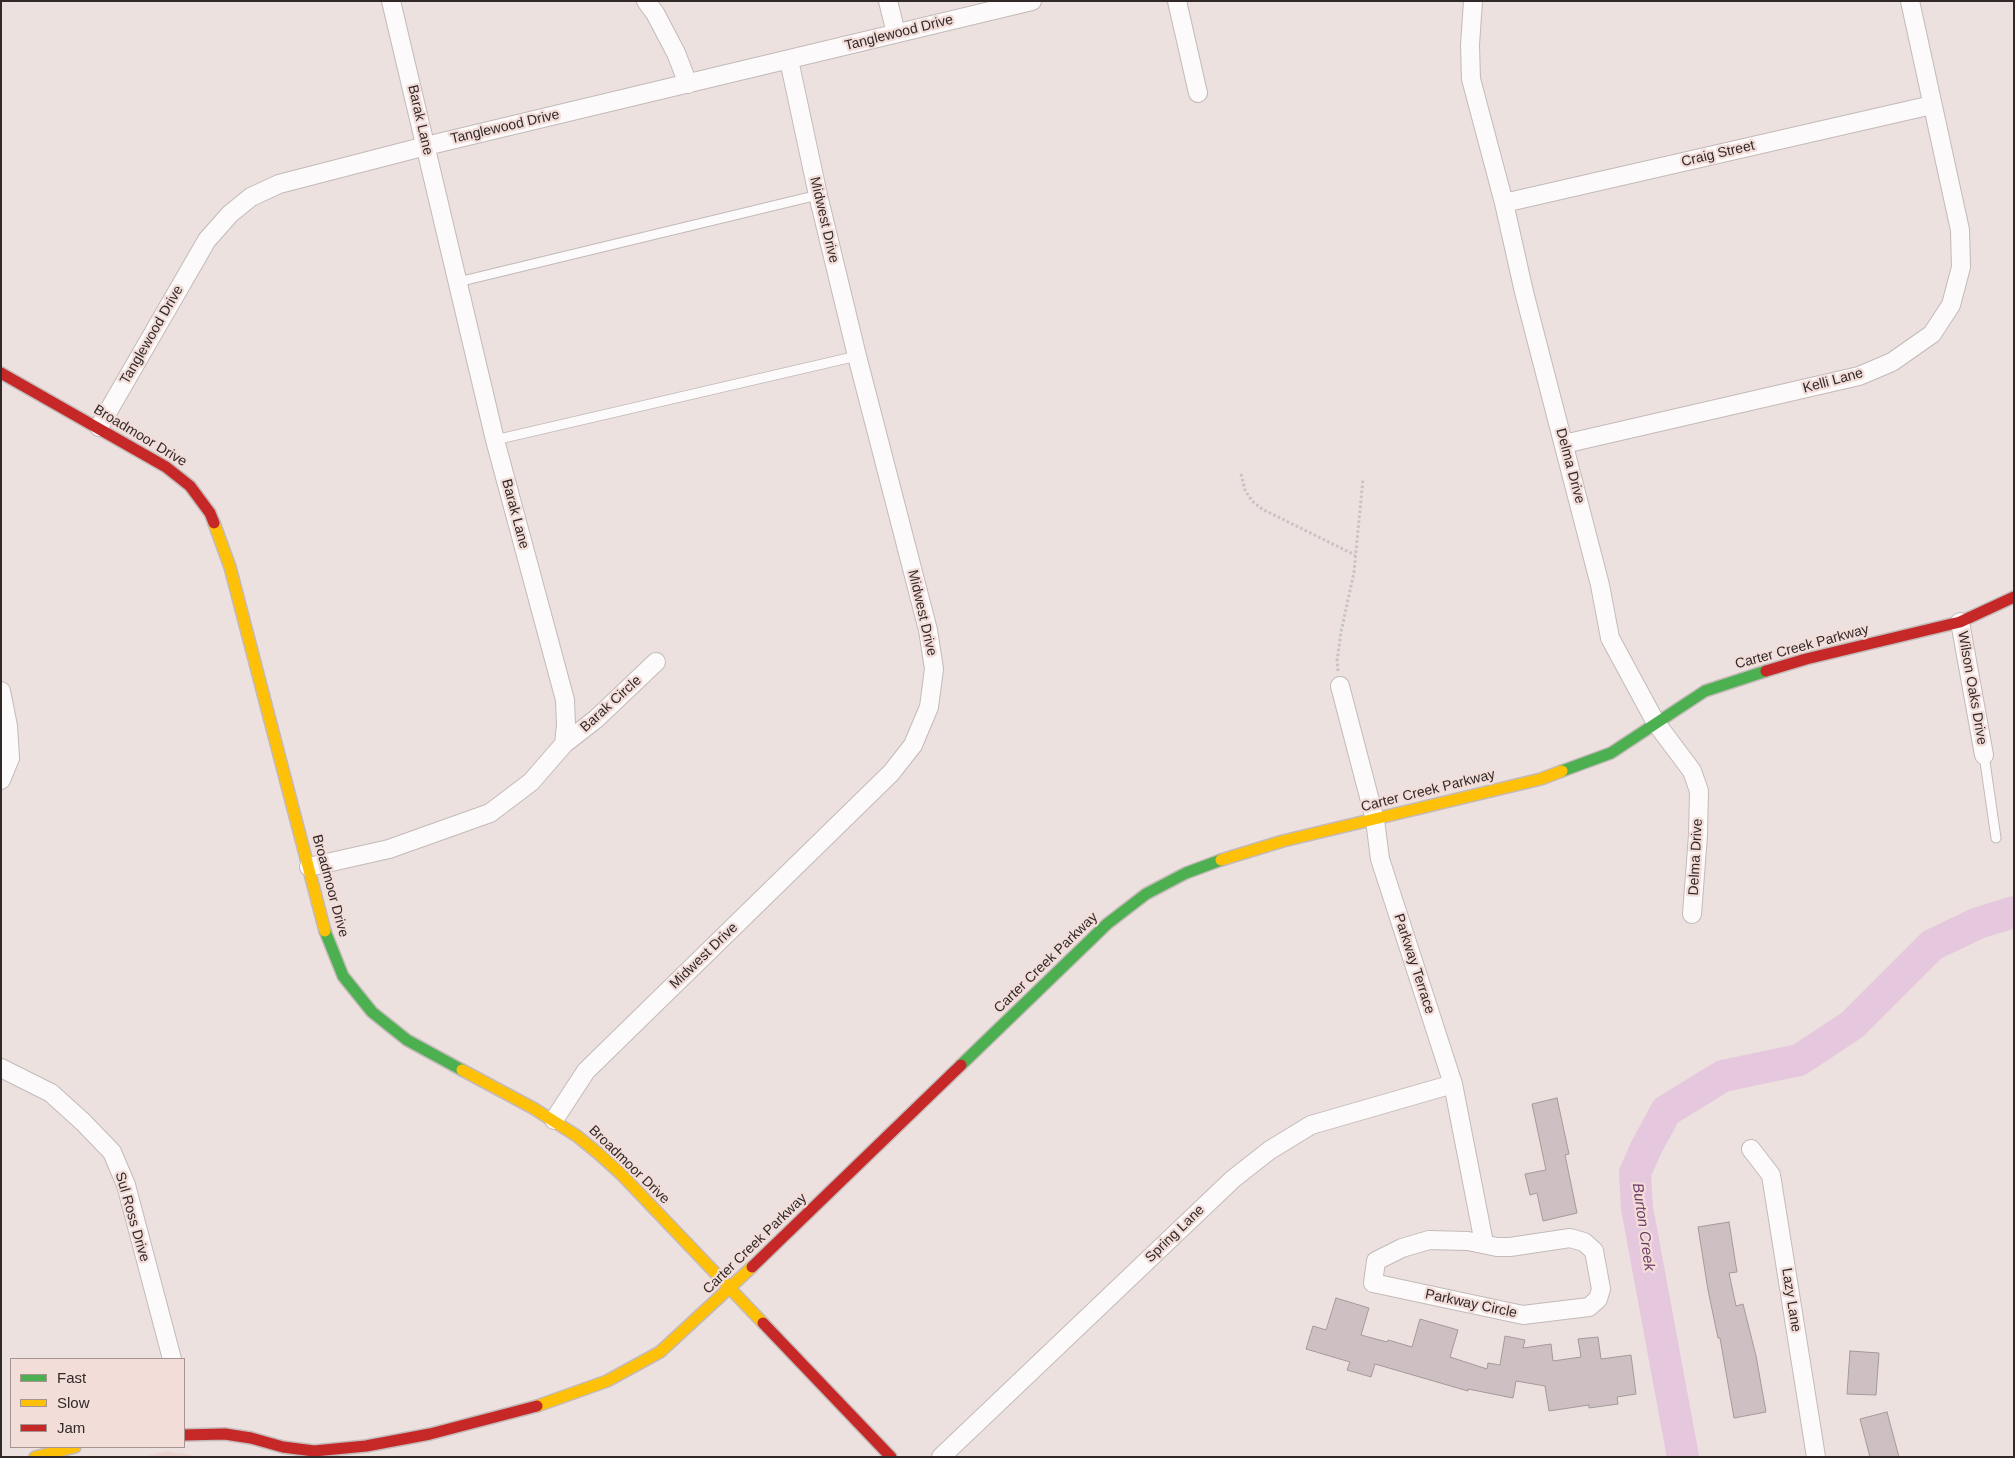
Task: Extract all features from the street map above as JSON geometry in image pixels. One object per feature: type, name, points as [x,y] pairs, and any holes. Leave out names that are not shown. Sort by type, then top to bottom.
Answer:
[{"type":"street","name":"Barak Lane","points":[[391,1],[495,440],[565,700],[566,725],[564,744]]},
{"type":"street","points":[[646,1],[656,13],[676,53],[688,84]]},
{"type":"street","points":[[888,1],[896,33]]},
{"type":"street","name":"Tanglewood Drive","points":[[99,427],[207,240],[230,214],[252,197],[279,184],[426,146],[1032,1]]},
{"type":"street","points":[[1176,1],[1198,93]]},
{"type":"street","name":"Delma Drive","points":[[1473,1],[1470,44],[1471,79],[1600,585],[1610,638],[1656,723],[1692,771],[1699,791],[1698,835],[1692,914]]},
{"type":"street","name":"Kelli Lane","points":[[1564,444],[1859,376],[1892,362],[1932,334],[1952,305],[1961,267],[1960,230],[1910,1]]},
{"type":"street","name":"Midwest Drive","points":[[554,1120],[586,1070],[891,773],[914,745],[930,707],[934,669],[928,630],[857,356],[818,195],[789,60]]},
{"type":"street","name":"Craig Street","points":[[1504,203],[1932,105]]},
{"type":"street","name":"Broadmoor Drive","points":[[1,373],[99,427],[179,476],[201,499],[210,513],[230,566],[326,935],[344,976],[372,1012],[407,1040],[509,1094],[554,1120],[577,1136],[620,1173],[891,1457]]},
{"type":"street","name":"Carter Creek Parkway","points":[[185,1435],[225,1434],[251,1438],[283,1447],[314,1451],[366,1446],[458,1427],[550,1402],[607,1381],[660,1352],[730,1289],[1107,924],[1146,894],[1186,873],[1231,856],[1283,841],[1541,779],[1611,753],[1705,691],[1806,659],[1960,622],[2014,597]]},
{"type":"street","name":"Wilson Oaks Drive","points":[[1960,622],[1984,755]]},
{"type":"street","name":"Barak Circle","points":[[564,744],[596,719],[656,662]]},
{"type":"street","name":"Parkway Terrace","points":[[1340,686],[1374,820],[1380,859],[1452,1084],[1484,1243]]},
{"type":"street","points":[[1,691],[8,726],[10,758],[1,780]]},
{"type":"street","points":[[309,867],[389,849],[490,813],[530,782],[564,744]]},
{"type":"street","name":"Sul Ross Drive","points":[[1,1068],[51,1094],[83,1122],[112,1152],[126,1186],[172,1358]]},
{"type":"street","name":"Spring Lane","points":[[941,1457],[1233,1179],[1270,1150],[1311,1125],[1452,1084]]},
{"type":"street","name":"Lazy Lane","points":[[1751,1149],[1771,1175],[1816,1457]]},
{"type":"street","name":"Parkway Circle","points":[[1570,1238],[1584,1242],[1594,1251],[1601,1290],[1598,1299],[1589,1307],[1523,1315],[1373,1283],[1376,1261],[1402,1248],[1429,1240],[1484,1243],[1510,1247],[1570,1238]]},
{"type":"street","points":[[35,1457],[71,1448]]},
{"type":"lane","points":[[458,282],[818,195]]},
{"type":"lane","points":[[495,440],[857,356]]},
{"type":"lane","points":[[1984,755],[1996,838]]},
{"type":"path","points":[[1241,474],[1245,490],[1252,501],[1262,509],[1355,554]]},
{"type":"path","points":[[1340,686],[1336,661],[1340,632],[1354,572],[1363,479]]},
{"type":"shaded area","points":[[166,1451],[203,1457],[143,1457]]},
{"type":"building","points":[[1557,1098],[1569,1154],[1565,1155],[1577,1213],[1543,1221],[1537,1193],[1530,1195],[1525,1174],[1546,1170],[1532,1104]]},
{"type":"building","points":[[1729,1222],[1737,1272],[1729,1273],[1736,1306],[1743,1304],[1756,1356],[1766,1412],[1734,1418],[1720,1338],[1718,1338],[1708,1290],[1698,1227]]},
{"type":"building","points":[[1336,1298],[1369,1308],[1361,1335],[1387,1342],[1388,1340],[1412,1347],[1420,1319],[1458,1330],[1450,1357],[1487,1369],[1488,1363],[1500,1365],[1505,1336],[1525,1340],[1523,1348],[1551,1344],[1553,1361],[1581,1357],[1578,1339],[1598,1337],[1601,1359],[1631,1355],[1636,1394],[1617,1397],[1618,1404],[1589,1408],[1589,1405],[1549,1411],[1545,1386],[1516,1381],[1513,1398],[1468,1389],[1468,1391],[1375,1364],[1371,1377],[1347,1370],[1350,1362],[1306,1349],[1313,1326],[1326,1330]]},
{"type":"building","points":[[1850,1351],[1879,1353],[1876,1395],[1847,1394]]},
{"type":"building","points":[[1887,1412],[1899,1457],[1870,1457],[1860,1419]]},
{"type":"waterway","name":"Burton Creek","points":[[1683,1457],[1637,1208],[1635,1173],[1666,1111],[1723,1076],[1799,1060],[1852,1025],[1932,945],[1978,923],[2014,912]]},
{"type":"traffic: fast","points":[[1562,771],[1611,753],[1705,691],[1766,671]]},
{"type":"traffic: fast","points":[[961,1065],[1107,924],[1146,894],[1186,873],[1221,860]]},
{"type":"traffic: fast","points":[[325,931],[343,976],[372,1012],[407,1040],[462,1070]]},
{"type":"traffic: slow","points":[[214,523],[230,567],[325,931]]},
{"type":"traffic: slow","points":[[1221,860],[1283,841],[1541,779],[1562,771]]},
{"type":"traffic: slow","points":[[462,1070],[533,1108],[577,1136],[599,1154],[620,1173],[763,1323]]},
{"type":"traffic: slow","points":[[537,1406],[607,1381],[660,1352],[752,1267]]},
{"type":"traffic: slow","points":[[35,1457],[71,1448]]},
{"type":"traffic: jam","points":[[1,373],[166,467],[190,486],[210,513],[214,523]]},
{"type":"traffic: jam","points":[[1766,671],[1806,659],[1960,622],[2014,597]]},
{"type":"traffic: jam","points":[[752,1267],[961,1065]]},
{"type":"traffic: jam","points":[[763,1323],[891,1457]]},
{"type":"traffic: jam","points":[[185,1435],[225,1434],[251,1438],[283,1447],[314,1451],[366,1446],[430,1434],[537,1406]]}]
